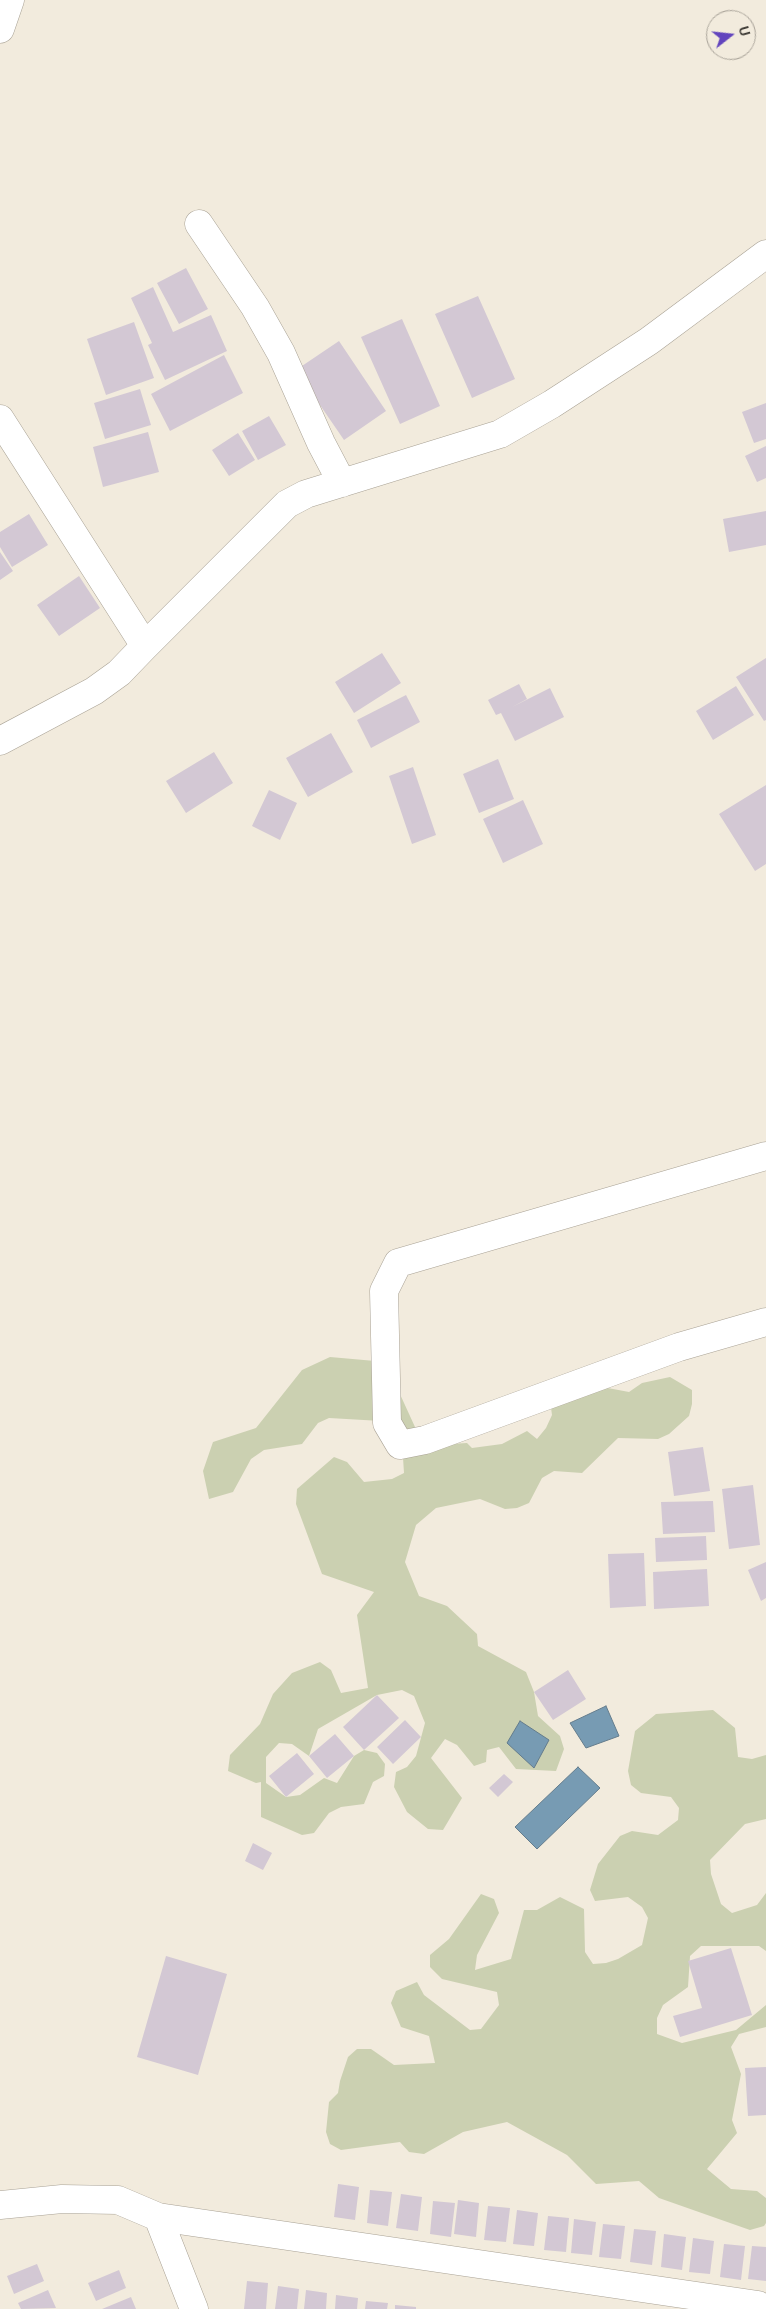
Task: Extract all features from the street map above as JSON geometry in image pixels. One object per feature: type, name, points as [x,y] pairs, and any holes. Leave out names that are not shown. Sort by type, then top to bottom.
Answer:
[{"type":"street","points":[[0,28],[10,0]]},
{"type":"street","points":[[199,224],[255,307],[281,353],[321,443],[342,483]]},
{"type":"street","points":[[0,741],[94,691],[119,673],[287,504],[306,494],[500,434],[552,404],[649,341],[766,254]]},
{"type":"street","points":[[0,419],[145,646]]},
{"type":"street","points":[[766,1156],[398,1263],[384,1291],[387,1423],[400,1445],[425,1440],[679,1347],[766,1322]]},
{"type":"street","points":[[0,2205],[62,2199],[118,2200],[158,2218],[760,2307]]},
{"type":"street","points":[[158,2218],[194,2309]]},
{"type":"green space","points":[[330,1357],[375,1361],[388,1368],[415,1427],[435,1445],[467,1443],[472,1448],[502,1444],[527,1431],[537,1439],[546,1428],[552,1415],[548,1386],[560,1379],[629,1392],[642,1383],[670,1377],[692,1390],[692,1404],[689,1416],[669,1434],[658,1439],[618,1438],[582,1473],[554,1471],[542,1478],[529,1503],[517,1508],[505,1509],[480,1499],[436,1508],[416,1525],[405,1562],[419,1596],[447,1606],[477,1634],[478,1646],[526,1672],[534,1692],[538,1716],[560,1736],[564,1749],[556,1771],[516,1769],[499,1747],[487,1750],[486,1762],[474,1766],[457,1745],[445,1739],[431,1758],[462,1798],[443,1830],[428,1829],[407,1812],[394,1787],[396,1772],[407,1767],[416,1756],[425,1723],[414,1696],[402,1690],[377,1695],[318,1729],[309,1756],[292,1744],[279,1743],[266,1757],[266,1783],[286,1797],[300,1795],[324,1778],[337,1783],[354,1756],[364,1750],[377,1753],[385,1764],[384,1776],[373,1782],[364,1804],[341,1807],[329,1813],[314,1833],[302,1835],[261,1817],[261,1782],[256,1783],[228,1771],[230,1755],[260,1724],[273,1694],[292,1673],[320,1662],[331,1670],[341,1693],[368,1688],[357,1615],[374,1592],[322,1574],[296,1504],[297,1489],[334,1457],[347,1462],[364,1482],[392,1479],[404,1473],[402,1442],[381,1421],[329,1418],[318,1423],[302,1444],[264,1450],[251,1459],[233,1492],[209,1499],[203,1471],[213,1442],[256,1428],[302,1370]]},
{"type":"green space","points":[[713,1710],[735,1728],[738,1757],[752,1759],[766,1755],[766,1819],[745,1824],[710,1860],[711,1874],[721,1904],[732,1913],[757,1905],[766,1893],[766,1951],[759,1946],[701,1946],[690,1956],[688,1987],[663,2005],[657,2018],[657,2034],[682,2043],[736,2030],[766,2005],[766,2027],[739,2034],[731,2047],[741,2074],[732,2120],[737,2133],[707,2169],[731,2189],[757,2191],[766,2198],[766,2223],[764,2226],[750,2230],[659,2198],[639,2181],[596,2184],[567,2155],[507,2122],[463,2132],[424,2154],[409,2152],[400,2142],[341,2150],[330,2144],[326,2132],[329,2102],[338,2093],[348,2057],[357,2049],[371,2049],[394,2065],[435,2063],[429,2036],[401,2027],[391,2003],[396,1991],[417,1982],[424,1995],[470,2030],[481,2029],[499,2005],[497,1992],[442,1979],[430,1967],[430,1955],[449,1939],[481,1894],[494,1899],[499,1913],[477,1955],[475,1970],[511,1959],[524,1910],[537,1910],[560,1897],[584,1909],[585,1952],[593,1964],[606,1963],[618,1959],[642,1945],[648,1918],[642,1907],[628,1897],[595,1901],[590,1890],[598,1864],[620,1836],[632,1831],[658,1835],[678,1820],[679,1808],[671,1797],[641,1793],[631,1785],[628,1771],[635,1731],[656,1714]]},
{"type":"water","points":[[606,1706],[619,1736],[586,1748],[570,1723]]},
{"type":"water","points":[[520,1721],[549,1740],[534,1768],[507,1743]]},
{"type":"water","points":[[578,1767],[600,1788],[537,1849],[515,1827]]},
{"type":"building","points":[[186,268],[208,309],[179,324],[157,283]]},
{"type":"building","points":[[153,287],[173,332],[211,315],[227,351],[165,380],[148,345],[152,343],[131,298]]},
{"type":"building","points":[[478,296],[515,379],[472,398],[435,314]]},
{"type":"building","points":[[402,319],[440,406],[400,424],[361,337]]},
{"type":"building","points":[[134,322],[154,378],[106,395],[87,339]]},
{"type":"building","points":[[339,341],[386,411],[344,440],[296,370]]},
{"type":"building","points":[[224,355],[243,393],[170,431],[151,394]]},
{"type":"building","points":[[140,389],[151,425],[105,439],[94,403]]},
{"type":"building","points":[[766,403],[766,439],[754,443],[742,412]]},
{"type":"building","points":[[269,416],[286,445],[258,460],[242,431]]},
{"type":"building","points":[[148,432],[159,472],[103,487],[93,447]]},
{"type":"building","points":[[238,433],[255,460],[229,476],[212,450]]},
{"type":"building","points":[[766,446],[766,478],[757,482],[745,456]]},
{"type":"building","points":[[766,511],[766,545],[729,552],[723,519]]},
{"type":"building","points":[[29,514],[48,545],[12,567],[0,547],[0,532]]},
{"type":"building","points":[[0,552],[13,571],[0,580]]},
{"type":"building","points":[[79,576],[100,608],[59,636],[37,605]]},
{"type":"building","points":[[382,653],[401,683],[354,713],[335,682]]},
{"type":"building","points":[[766,658],[766,720],[764,721],[736,677]]},
{"type":"building","points":[[519,684],[527,699],[512,707],[550,688],[564,717],[515,741],[501,713],[496,715],[488,700]]},
{"type":"building","points":[[736,686],[754,715],[713,740],[696,711]]},
{"type":"building","points":[[406,695],[420,722],[371,748],[357,720]]},
{"type":"building","points":[[331,733],[353,772],[308,797],[286,758]]},
{"type":"building","points":[[214,752],[233,783],[186,813],[166,781]]},
{"type":"building","points":[[498,759],[514,799],[479,813],[463,774]]},
{"type":"building","points":[[413,767],[436,835],[412,844],[389,776]]},
{"type":"building","points":[[766,785],[766,864],[755,871],[719,814]]},
{"type":"building","points":[[269,790],[297,803],[280,840],[252,826]]},
{"type":"building","points":[[523,800],[543,844],[503,863],[483,819]]},
{"type":"building","points":[[703,1447],[710,1491],[674,1496],[668,1452]]},
{"type":"building","points":[[753,1485],[760,1545],[729,1549],[722,1489]]},
{"type":"building","points":[[713,1501],[715,1532],[663,1534],[661,1502]]},
{"type":"building","points":[[706,1536],[707,1560],[656,1562],[655,1538]]},
{"type":"building","points":[[644,1553],[646,1606],[610,1608],[608,1554]]},
{"type":"building","points":[[766,1562],[766,1598],[761,1601],[748,1570]]},
{"type":"building","points":[[707,1569],[709,1606],[654,1609],[653,1572]]},
{"type":"building","points":[[568,1670],[586,1699],[553,1720],[534,1692]]},
{"type":"building","points":[[377,1695],[399,1718],[364,1750],[343,1727]]},
{"type":"building","points":[[405,1720],[421,1737],[393,1764],[377,1747]]},
{"type":"building","points":[[335,1734],[354,1756],[327,1778],[309,1756]]},
{"type":"building","points":[[297,1753],[314,1774],[286,1797],[269,1776]]},
{"type":"building","points":[[504,1774],[513,1782],[498,1797],[489,1788]]},
{"type":"building","points":[[253,1843],[272,1853],[263,1870],[245,1861]]},
{"type":"building","points":[[731,1948],[752,2015],[680,2037],[673,2016],[702,2008],[688,1961]]},
{"type":"building","points":[[166,1956],[227,1974],[198,2075],[137,2057]]},
{"type":"building","points":[[766,2067],[766,2115],[748,2116],[745,2068]]},
{"type":"building","points":[[338,2184],[359,2187],[355,2220],[334,2217]]},
{"type":"building","points":[[370,2190],[392,2192],[388,2226],[367,2223]]},
{"type":"building","points":[[401,2194],[422,2197],[418,2231],[396,2228]]},
{"type":"building","points":[[458,2200],[479,2203],[476,2237],[454,2234]]},
{"type":"building","points":[[433,2201],[455,2203],[451,2237],[430,2234]]},
{"type":"building","points":[[488,2206],[510,2208],[506,2242],[484,2240]]},
{"type":"building","points":[[517,2210],[538,2213],[534,2246],[513,2244]]},
{"type":"building","points":[[548,2216],[569,2218],[566,2252],[544,2250]]},
{"type":"building","points":[[574,2219],[596,2222],[592,2255],[571,2253]]},
{"type":"building","points":[[603,2224],[625,2226],[621,2259],[599,2257]]},
{"type":"building","points":[[634,2229],[656,2231],[652,2265],[630,2262]]},
{"type":"building","points":[[664,2234],[686,2237],[682,2270],[661,2267]]},
{"type":"building","points":[[693,2238],[714,2241],[710,2274],[689,2272]]},
{"type":"building","points":[[724,2244],[745,2246],[741,2280],[720,2277]]},
{"type":"building","points":[[752,2246],[766,2247],[766,2281],[748,2279]]},
{"type":"building","points":[[37,2264],[44,2281],[14,2294],[7,2276]]},
{"type":"building","points":[[119,2270],[126,2288],[96,2301],[88,2283]]},
{"type":"building","points":[[247,2281],[268,2283],[266,2309],[244,2309]]},
{"type":"building","points":[[278,2286],[299,2289],[297,2309],[275,2309]]},
{"type":"building","points":[[48,2290],[56,2308],[21,2309],[18,2303]]},
{"type":"building","points":[[306,2290],[327,2293],[326,2309],[304,2309]]},
{"type":"building","points":[[336,2295],[358,2298],[357,2309],[335,2309]]},
{"type":"building","points":[[131,2297],[136,2309],[102,2309]]},
{"type":"building","points":[[366,2301],[388,2303],[387,2309],[365,2309]]},
{"type":"building","points":[[395,2305],[416,2307],[416,2309],[395,2309]]}]
